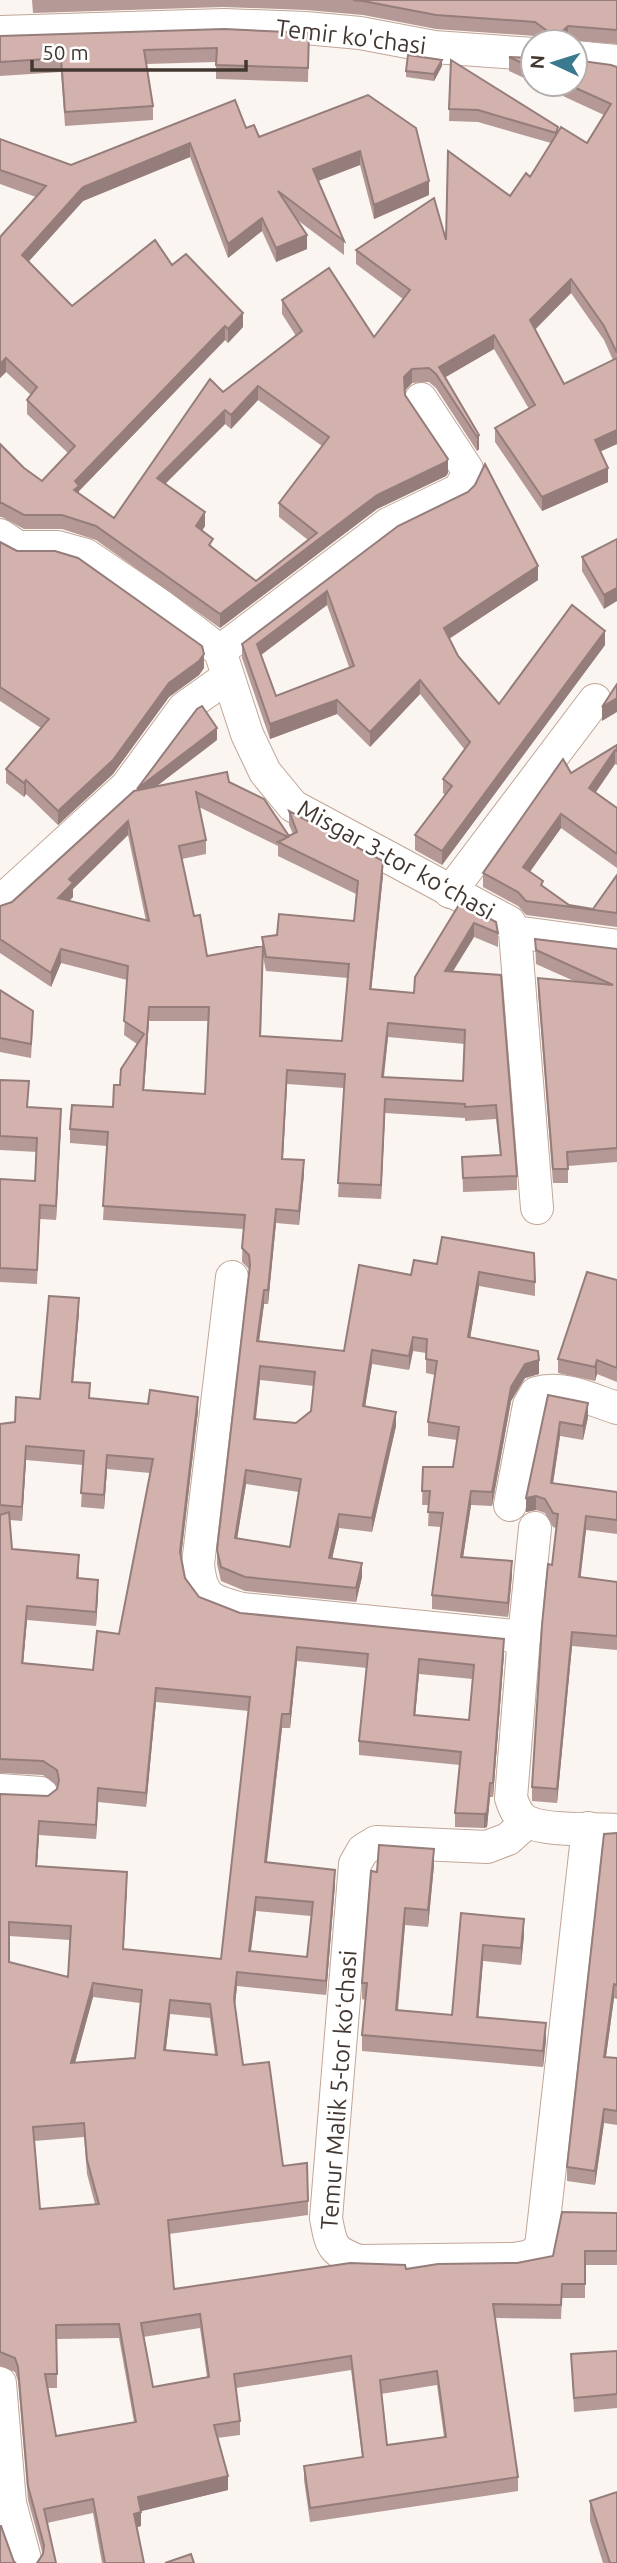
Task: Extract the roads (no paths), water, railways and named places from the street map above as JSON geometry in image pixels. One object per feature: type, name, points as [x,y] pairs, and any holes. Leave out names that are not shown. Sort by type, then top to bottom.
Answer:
[{"type":"street","name":"Temir ko'chasi","points":[[0,32],[251,26],[346,32],[434,47],[519,53]]},
{"type":"street","points":[[589,58],[617,61]]},
{"type":"street","points":[[0,902],[127,786],[184,708],[223,664],[388,524],[458,490],[465,482],[467,469],[421,399]]},
{"type":"street","name":"Misgar 3-tor koʻchasi","points":[[0,535],[18,547],[57,547],[86,555],[160,604],[223,664],[265,772],[293,806],[509,922],[515,932],[537,1209]]},
{"type":"street","points":[[450,892],[595,700]]},
{"type":"street","points":[[515,932],[617,946]]},
{"type":"street","points":[[232,1277],[198,1564],[200,1586],[208,1597],[242,1609],[524,1637]]},
{"type":"street","points":[[510,1505],[529,1405],[536,1393],[547,1390],[570,1393],[617,1408]]},
{"type":"street","points":[[536,1528],[511,1798],[516,1813],[527,1822],[602,1829]]},
{"type":"street","points":[[0,1790],[41,1793]]},
{"type":"street","name":"Temur Malik 5-tor koʻchasi","points":[[527,1822],[508,1839],[487,1847],[376,1842],[363,1850],[355,1864],[326,2218],[330,2243],[341,2255],[359,2260],[514,2259],[531,2256],[541,2247],[602,1829]]},
{"type":"street","points":[[0,2383],[10,2502],[26,2563]]}]
